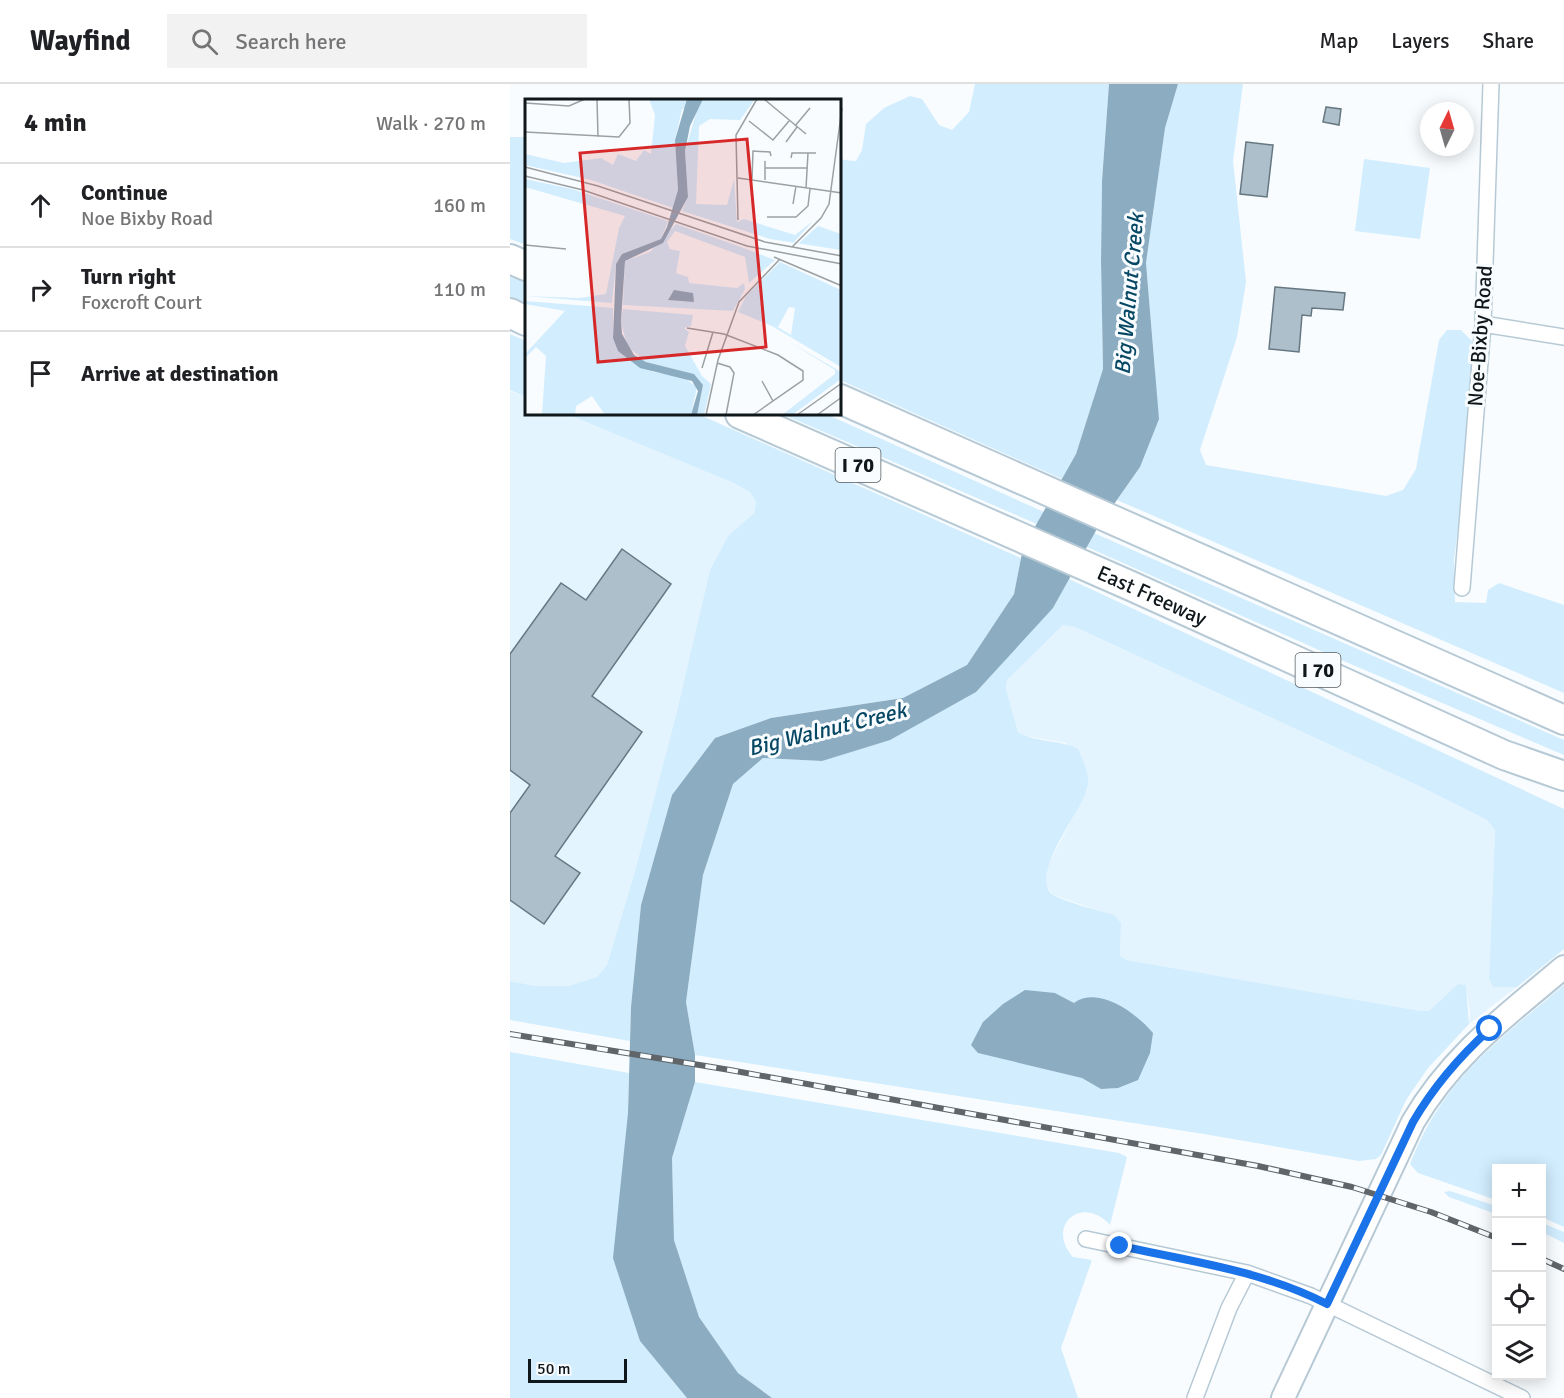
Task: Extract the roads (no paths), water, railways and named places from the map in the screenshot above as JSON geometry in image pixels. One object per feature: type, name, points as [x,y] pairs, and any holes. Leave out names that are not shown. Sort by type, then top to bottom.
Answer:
[{"type":"highway","points":[[510,259],[525,266]]},
{"type":"highway","points":[[510,313],[525,320]]},
{"type":"highway","name":"I 70","points":[[842,400],[1564,720]]},
{"type":"highway","name":"East Freeway","points":[[745,416],[1131,586],[1504,755],[1564,776]]},
{"type":"highway","points":[[1504,755],[1564,786]]},
{"type":"street","name":"Noe-Bixby Road","points":[[1462,588],[1483,324],[1491,84]]},
{"type":"street","points":[[1483,324],[1564,337]]},
{"type":"street","points":[[1283,1398],[1413,1122],[1425,1102],[1450,1068],[1496,1024],[1564,968]]},
{"type":"street","points":[[1086,1239],[1246,1273],[1292,1288],[1522,1398]]},
{"type":"street","points":[[1195,1398],[1229,1308],[1246,1273]]},
{"type":"water","name":"Big Walnut Creek","points":[[1109,84],[1178,84],[1165,128],[1146,263],[1159,419],[1140,467],[1098,527],[1053,608],[976,692],[890,740],[822,761],[763,758],[733,784],[703,875],[686,1002],[695,1055],[695,1082],[672,1158],[674,1240],[699,1317],[738,1373],[772,1398],[687,1398],[640,1341],[613,1258],[628,1113],[631,1007],[641,905],[672,795],[715,738],[771,718],[903,698],[967,665],[1014,594],[1023,548],[1076,454],[1103,369],[1102,181]]},
{"type":"water","points":[[1025,990],[1055,993],[1074,1003],[1084,998],[1095,997],[1128,1010],[1153,1033],[1150,1053],[1138,1080],[1118,1088],[1101,1089],[1082,1078],[978,1053],[971,1045],[983,1022],[1003,1004]]},
{"type":"railway","points":[[510,1034],[730,1070],[1258,1166],[1352,1187],[1431,1212],[1492,1236]]},
{"type":"railway","points":[[1546,1261],[1564,1269]]}]
